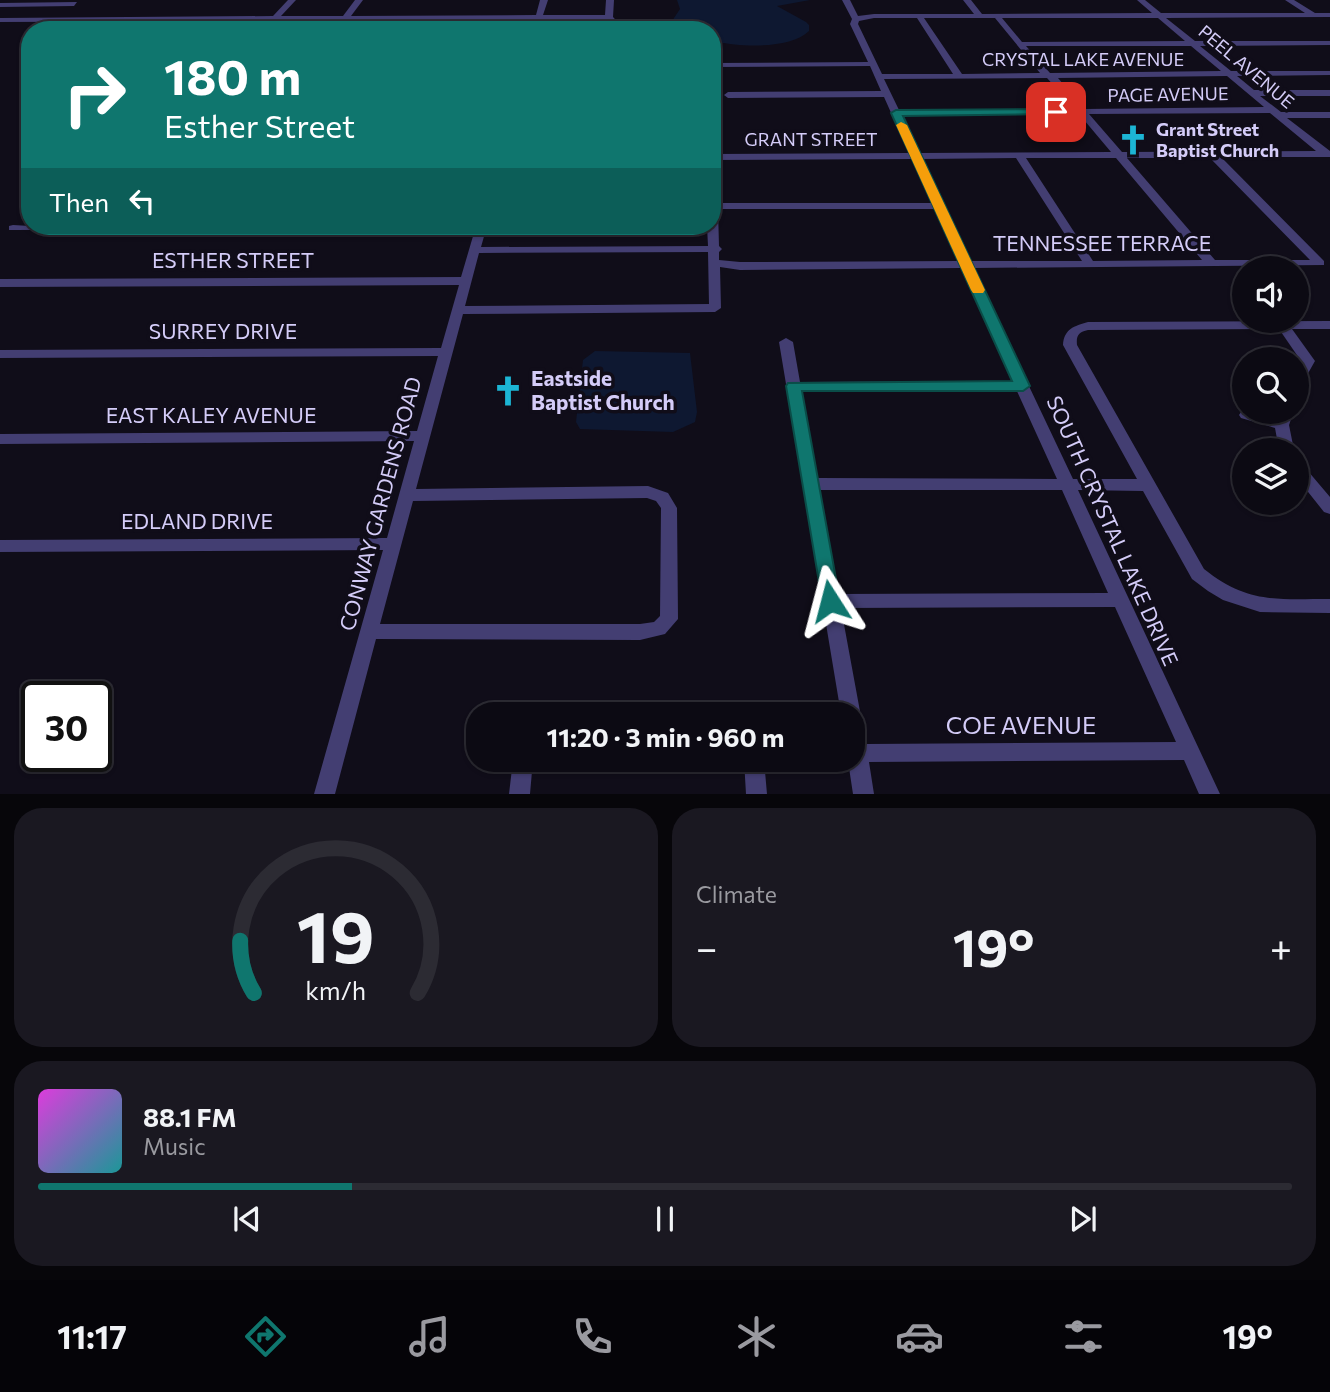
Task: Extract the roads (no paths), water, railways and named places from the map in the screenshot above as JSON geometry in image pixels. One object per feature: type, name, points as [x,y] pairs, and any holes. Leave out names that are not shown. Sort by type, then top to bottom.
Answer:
[{"type":"street","points":[[275,19],[292,0]]},
{"type":"street","points":[[345,19],[359,0]]},
{"type":"street","points":[[537,21],[544,0]]},
{"type":"street","points":[[610,0],[609,17],[613,21]]},
{"type":"street","name":"SOUTH CRYSTAL LAKE DRIVE","points":[[846,0],[878,77],[1210,793]]},
{"type":"street","points":[[967,0],[980,16]]},
{"type":"street","name":"PEEL AVENUE","points":[[1141,0],[1328,155]]},
{"type":"street","points":[[1290,0],[1314,15]]},
{"type":"street","points":[[0,5],[78,2]]},
{"type":"street","points":[[53,19],[78,2]]},
{"type":"street","points":[[856,19],[920,16],[1330,15]]},
{"type":"street","points":[[920,16],[959,76]]},
{"type":"street","points":[[997,16],[1018,44],[1083,112],[1211,263]]},
{"type":"street","points":[[0,19],[609,17]]},
{"type":"street","points":[[1018,44],[1330,43]]},
{"type":"street","points":[[721,65],[873,64]]},
{"type":"street","name":"CRYSTAL LAKE AVENUE","points":[[878,77],[1330,73]]},
{"type":"street","points":[[728,95],[887,93]]},
{"type":"street","points":[[1252,93],[1330,93]]},
{"type":"street","name":"PAGE AVENUE","points":[[896,113],[1276,112],[1330,115]]},
{"type":"street","name":"TENNESSEE TERRACE","points":[[716,263],[740,266],[1321,263],[1213,154]]},
{"type":"street","points":[[1019,155],[1089,263]]},
{"type":"street","name":"GRANT STREET","points":[[721,156],[1328,155]]},
{"type":"street","points":[[721,206],[939,206]]},
{"type":"street","points":[[13,228],[21,228]]},
{"type":"street","name":"CONWAY GARDENS ROAD","points":[[324,793],[479,235]]},
{"type":"street","points":[[457,310],[715,308],[715,235]]},
{"type":"street","points":[[475,250],[716,249]]},
{"type":"street","name":"ESTHER STREET","points":[[0,283],[465,281]]},
{"type":"street","points":[[1232,325],[1088,326],[1076,329],[1070,337],[1070,345],[1198,574],[1229,597],[1252,605],[1330,606]]},
{"type":"street","points":[[1309,326],[1330,326]]},
{"type":"street","points":[[786,342],[849,702]]},
{"type":"street","name":"SURREY DRIVE","points":[[0,354],[446,352]]},
{"type":"street","points":[[793,386],[1023,386]]},
{"type":"street","name":"EAST KALEY AVENUE","points":[[0,439],[422,436]]},
{"type":"street","points":[[1309,483],[1330,508]]},
{"type":"street","points":[[810,485],[1148,485]]},
{"type":"street","points":[[370,631],[640,632],[659,629],[669,619],[669,508],[662,497],[648,492],[406,495]]},
{"type":"street","name":"EDLAND DRIVE","points":[[0,546],[393,544]]},
{"type":"street","points":[[830,601],[1120,600]]},
{"type":"street","name":"COE AVENUE","points":[[865,753],[1190,751]]},
{"type":"street","points":[[519,793],[522,772]]},
{"type":"street","points":[[755,772],[757,793]]},
{"type":"street","points":[[859,772],[864,793]]},
{"type":"water","points":[[677,0],[810,0],[777,6],[806,22],[809,31],[801,37],[779,44],[740,45],[721,42],[721,21],[672,21],[680,9]]},
{"type":"water","points":[[595,351],[690,353],[697,412],[695,422],[673,432],[580,429],[576,422],[583,360]]},
{"type":"place","name":"Grant Street Baptist Church","points":[[1133,140]]},
{"type":"place","name":"Eastside Baptist Church","points":[[508,391]]}]
